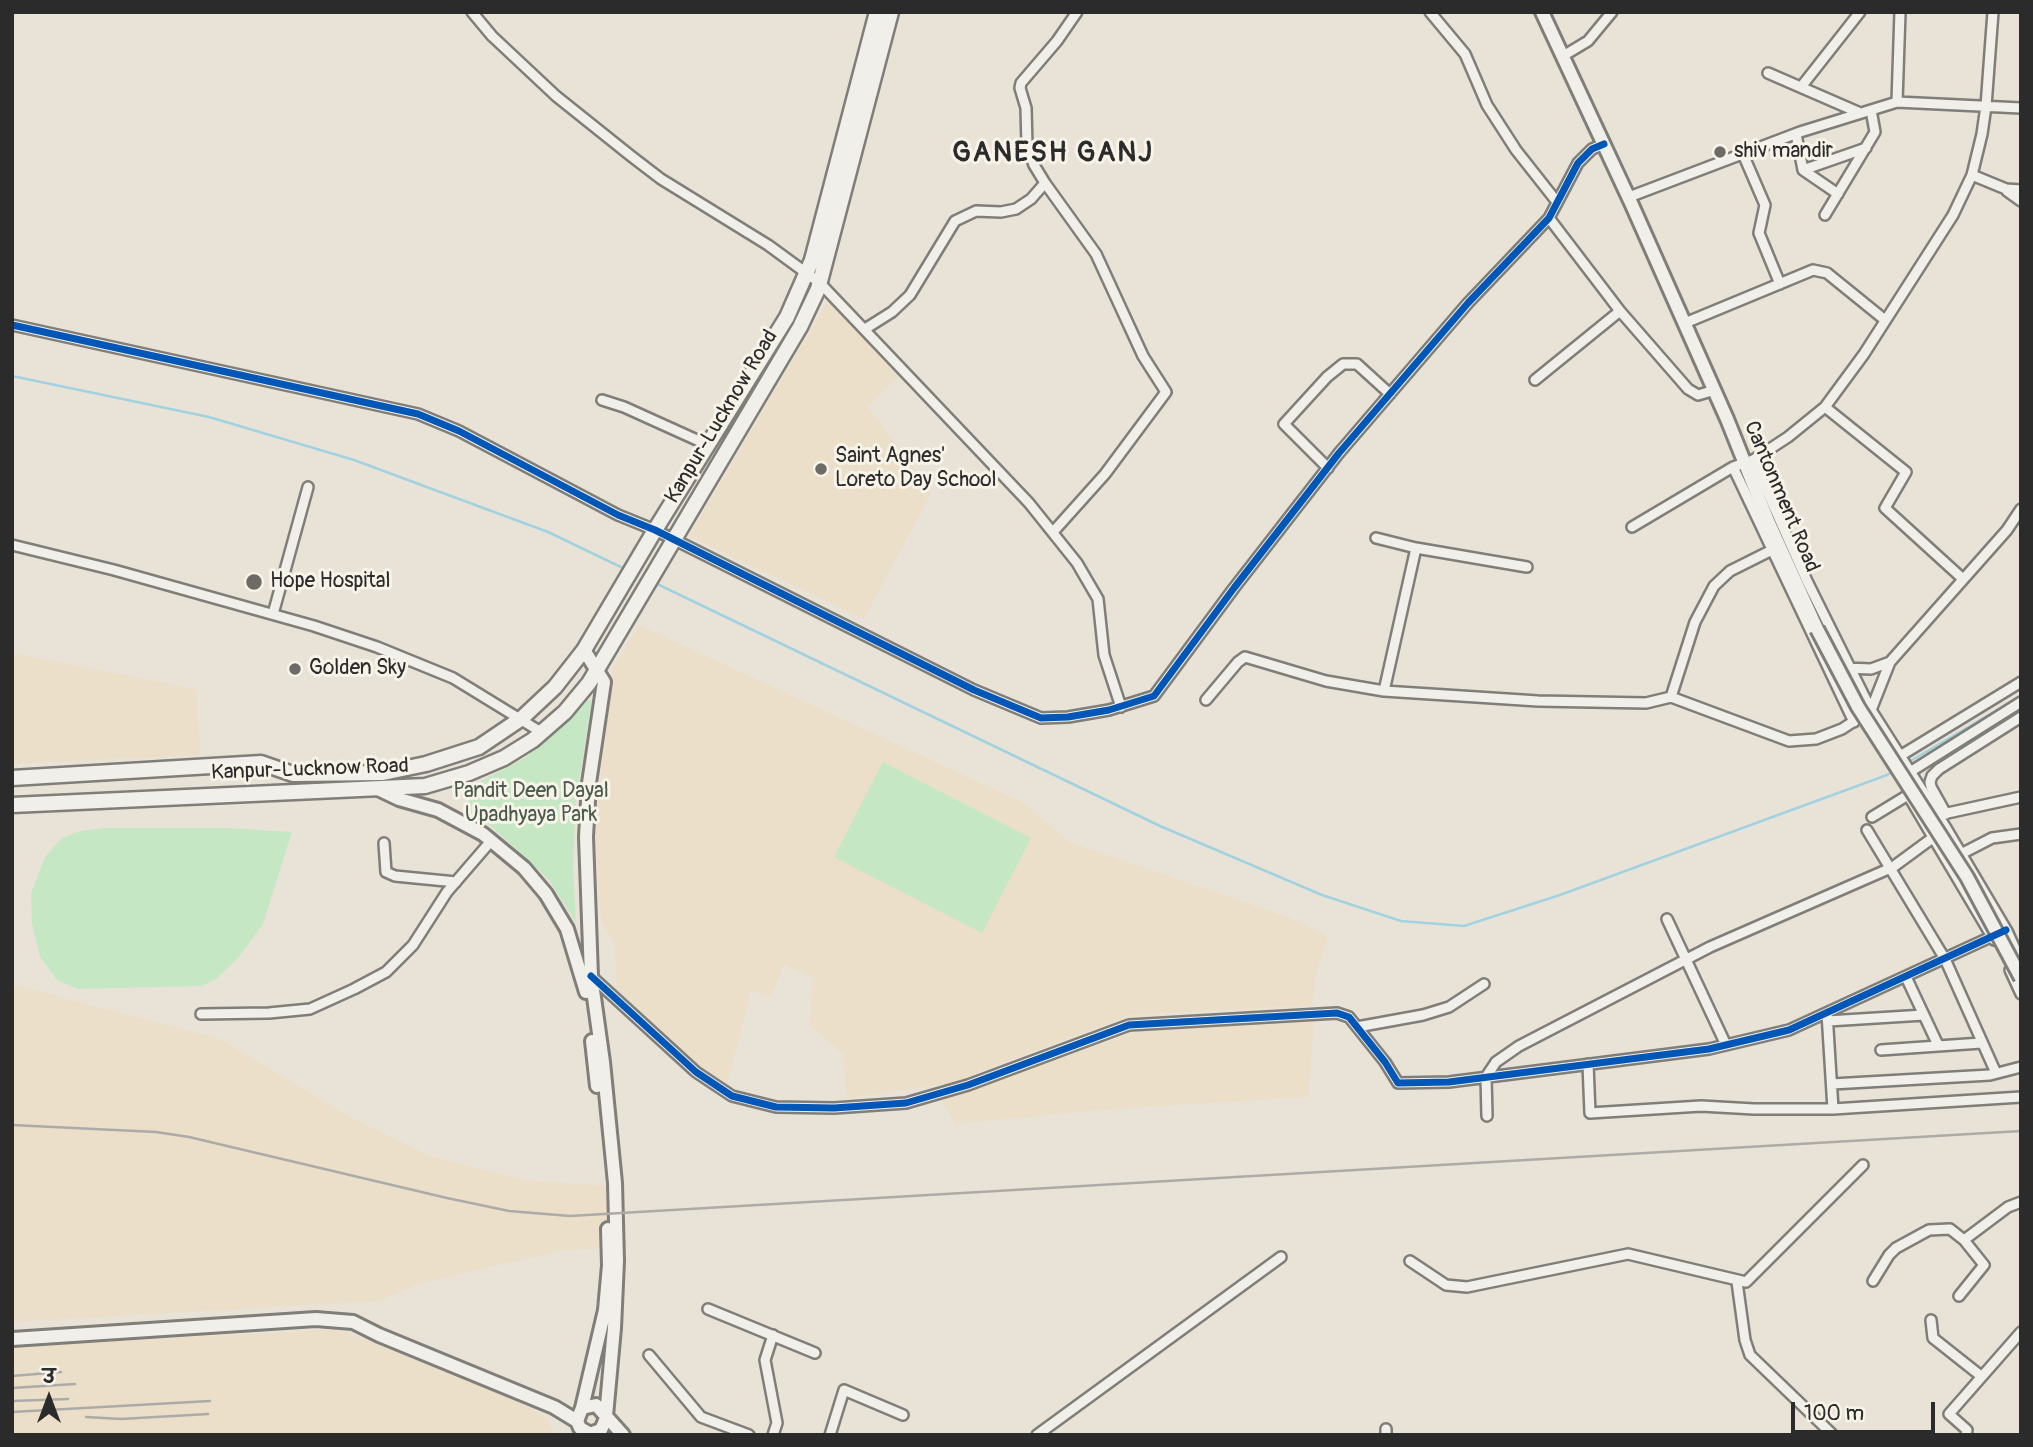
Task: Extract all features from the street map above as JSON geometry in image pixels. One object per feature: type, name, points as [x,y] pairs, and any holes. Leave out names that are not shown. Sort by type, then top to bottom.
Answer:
[{"type":"main road","name":"Kanpur-Lucknow Road","points":[[12,805],[425,786],[469,773],[503,758],[565,712],[589,683],[794,336],[820,283],[877,12]]},
{"type":"main road","name":"Kanpur-Lucknow Road","points":[[12,778],[261,763],[293,774],[383,773],[426,764],[480,747],[522,718],[555,687],[584,650],[787,317],[807,274],[891,12]]},
{"type":"main road","points":[[279,791],[280,770]]},
{"type":"street","points":[[472,12],[492,36],[556,96],[641,164],[768,245],[820,283],[1029,503],[1077,563],[1098,599],[1104,655],[1121,707]]},
{"type":"street","points":[[1053,532],[1105,474],[1166,392],[1143,356],[1096,254],[1045,183],[1027,146],[1026,108],[1021,83],[1057,41],[1077,12]]},
{"type":"street","points":[[1430,12],[1465,54],[1488,105],[1516,150],[1557,202]]},
{"type":"street","name":"Cantonment Road","points":[[1542,12],[1629,197],[1817,629],[1858,707],[1967,877],[2021,978]]},
{"type":"street","points":[[1563,56],[1588,41],[1612,12]]},
{"type":"street","points":[[1801,87],[1860,12]]},
{"type":"street","points":[[1897,102],[1900,12]]},
{"type":"street","points":[[1632,527],[1788,437],[1825,407],[1953,215],[1972,175],[1986,106],[1993,12]]},
{"type":"street","points":[[1768,73],[1860,113]]},
{"type":"street","points":[[1629,197],[1796,134],[1897,102],[2021,108]]},
{"type":"street","points":[[1825,215],[1875,132],[1871,110]]},
{"type":"street","points":[[1796,134],[1803,170],[1838,194]]},
{"type":"street","points":[[12,325],[418,414],[460,430],[618,515],[655,530],[974,690],[1041,718],[1068,718],[1121,707],[1154,696],[1328,468],[1468,303],[1549,218],[1577,163],[1592,149],[1604,144]]},
{"type":"street","points":[[1803,170],[1866,148]]},
{"type":"street","points":[[1743,154],[1765,205],[1759,233],[1780,284]]},
{"type":"street","points":[[1972,175],[2006,190],[2021,201]]},
{"type":"street","points":[[865,329],[892,312],[910,295],[956,221],[976,211],[1001,212],[1016,209],[1031,199],[1045,183]]},
{"type":"street","points":[[2006,190],[2021,191]]},
{"type":"street","points":[[1549,218],[1620,311],[1688,389],[1698,395],[1714,390]]},
{"type":"street","points":[[1685,323],[1813,270],[1827,273],[1885,320]]},
{"type":"street","points":[[1535,380],[1620,311]]},
{"type":"street","points":[[1328,468],[1284,424],[1327,377],[1343,364],[1357,364],[1390,394]]},
{"type":"street","points":[[602,400],[624,407],[708,445]]},
{"type":"street","points":[[1825,407],[1906,471],[1885,508],[1963,579]]},
{"type":"street","points":[[1744,464],[1772,550],[1854,722]]},
{"type":"street","points":[[1744,464],[1871,710],[1910,772],[1942,814]]},
{"type":"street","points":[[273,614],[308,487]]},
{"type":"street","points":[[1206,700],[1245,657],[1326,681],[1384,691],[1538,701],[1646,703],[1671,697],[1789,741],[1816,739],[1842,729],[1871,710],[1890,662],[2007,530],[2021,509]]},
{"type":"street","points":[[1376,538],[1416,548],[1527,567]]},
{"type":"street","points":[[12,545],[273,614],[377,647],[453,678],[541,732]]},
{"type":"street","points":[[1384,691],[1416,548]]},
{"type":"street","points":[[1671,697],[1695,622],[1714,586],[1730,571],[1772,550]]},
{"type":"street","points":[[584,650],[604,682],[589,783],[586,837],[592,976],[615,1183],[617,1261],[616,1304],[601,1426]]},
{"type":"street","points":[[1827,667],[1871,669],[1890,662]]},
{"type":"street","points":[[1900,756],[2021,682]]},
{"type":"street","points":[[1910,772],[2021,702]]},
{"type":"street","points":[[2021,717],[1939,769],[1930,782],[1946,828],[2006,930],[2021,962]]},
{"type":"street","points":[[376,789],[438,810],[482,834],[524,868],[546,894],[567,929],[582,973],[590,1013],[607,1175],[608,1265],[605,1310],[579,1420]]},
{"type":"street","points":[[1872,817],[1908,794],[1992,936],[2021,994]]},
{"type":"street","points":[[1942,814],[2021,797]]},
{"type":"street","points":[[1487,1116],[1486,1077],[1496,1062],[1519,1046],[1685,960],[1889,869],[1946,828]]},
{"type":"street","points":[[1867,830],[1945,960],[1996,1073]]},
{"type":"street","points":[[1961,854],[1992,838],[2021,834]]},
{"type":"street","points":[[201,1014],[269,1013],[310,1009],[386,972],[413,945],[447,892],[491,841]]},
{"type":"street","points":[[384,843],[386,872],[395,876],[456,882]]},
{"type":"street","points":[[1667,919],[1726,1045]]},
{"type":"street","points":[[592,976],[696,1072],[732,1096],[776,1107],[834,1108],[906,1103],[968,1085],[1129,1025],[1337,1013],[1349,1017],[1398,1083],[1449,1082],[1726,1045],[1789,1030],[1828,1017],[2006,930]]},
{"type":"street","points":[[1906,977],[1938,1045]]},
{"type":"street","points":[[1357,1027],[1423,1015],[1449,1007],[1484,984]]},
{"type":"street","points":[[1828,1017],[1924,1015]]},
{"type":"street","points":[[1828,1017],[1833,1109]]},
{"type":"street","points":[[1881,1050],[1981,1043]]},
{"type":"street","points":[[1588,1064],[1591,1113],[1701,1106],[1754,1110],[1833,1109],[2021,1097]]},
{"type":"street","points":[[1832,1084],[1996,1073],[2021,1067]]},
{"type":"street","points":[[1410,1261],[1446,1284],[1467,1287],[1628,1254],[1746,1282],[1863,1165]]},
{"type":"street","points":[[1964,1240],[2008,1207],[2021,1202]]},
{"type":"street","points":[[1873,1281],[1892,1251],[1929,1230],[1950,1229],[1964,1240],[1984,1265],[1959,1296]]},
{"type":"street","points":[[1037,1435],[1282,1257]]},
{"type":"street","points":[[1737,1282],[1745,1340],[1750,1355],[1833,1435]]},
{"type":"street","points":[[708,1308],[815,1353]]},
{"type":"street","points":[[12,1339],[317,1320],[353,1322],[554,1407],[579,1420],[586,1433],[601,1426],[623,1435]]},
{"type":"street","points":[[1931,1320],[1933,1338],[1982,1376]]},
{"type":"street","points":[[1966,1435],[1967,1430],[1949,1414],[2021,1332]]},
{"type":"street","points":[[773,1335],[765,1360],[777,1423],[773,1435]]},
{"type":"street","points":[[649,1355],[701,1417],[748,1435]]},
{"type":"street","points":[[830,1435],[844,1390],[903,1415]]},
{"type":"street","points":[[579,1420],[596,1405],[601,1426],[616,1435]]},
{"type":"shaded area","name":"Saint Agnes' Loreto Day School","points":[[828,301],[900,373],[868,407],[932,492],[864,619],[689,536]]},
{"type":"shaded area","points":[[639,625],[1026,804],[1067,841],[1290,918],[1328,936],[1316,975],[1312,1005],[1130,1015],[948,1084],[847,1098],[843,1054],[809,1025],[813,978],[785,965],[770,997],[751,991],[727,1085],[701,1067],[616,988],[615,943],[601,922],[595,830],[613,667]]},
{"type":"shaded area","points":[[12,653],[196,689],[201,755],[12,764]]},
{"type":"shaded area","points":[[19,986],[220,1039],[352,1118],[428,1155],[523,1180],[610,1186],[617,1248],[563,1250],[419,1284],[379,1301],[12,1322],[12,987]]},
{"type":"shaded area","points":[[1314,1018],[1309,1097],[1112,1109],[955,1124],[942,1101],[1143,1029]]},
{"type":"shaded area","points":[[338,1329],[522,1403],[547,1418],[554,1435],[12,1435],[12,1347]]},
{"type":"green space","name":"Pandit Deen Dayal Upadhyaya Park","points":[[584,700],[592,700],[576,800],[573,866],[576,923],[549,880],[491,826],[465,815],[474,785],[526,757]]},
{"type":"green space","points":[[883,762],[1031,838],[982,933],[834,857]]},
{"type":"green space","points":[[104,828],[228,828],[292,832],[263,924],[238,958],[216,979],[202,986],[78,989],[57,980],[40,957],[32,924],[31,893],[45,857],[62,838],[80,831]]},
{"type":"waterway","points":[[12,376],[209,417],[354,460],[548,532],[625,569]]},
{"type":"waterway","points":[[653,582],[1160,826],[1322,895],[1401,921],[1464,926],[1560,895],[1895,770]]},
{"type":"waterway","points":[[1907,763],[2021,696]]},
{"type":"railway","points":[[12,1125],[156,1132],[189,1137],[509,1211],[570,1216],[2021,1131]]},
{"type":"railway","points":[[12,1376],[61,1372]]},
{"type":"railway","points":[[12,1388],[75,1384]]},
{"type":"railway","points":[[12,1401],[68,1399]]},
{"type":"railway","points":[[12,1412],[210,1401]]},
{"type":"railway","points":[[86,1417],[121,1419],[208,1414]]},
{"type":"cycle path","points":[[12,325],[418,414],[459,431],[618,515],[655,530],[974,690],[1041,718],[1068,717],[1109,710],[1154,696],[1339,453],[1468,303],[1549,218],[1578,163],[1592,149],[1604,144]]},
{"type":"cycle path","points":[[591,976],[696,1072],[732,1096],[776,1107],[834,1108],[906,1103],[968,1085],[1129,1025],[1337,1013],[1349,1017],[1398,1083],[1449,1082],[1709,1049],[1789,1030],[2006,930]]},
{"type":"place","name":"shiv mandir","points":[[1720,152]]},
{"type":"place","name":"Saint Agnes' Loreto Day School","points":[[821,469]]},
{"type":"place","name":"Hope Hospital","points":[[254,582]]},
{"type":"place","name":"Golden Sky","points":[[295,669]]},
{"type":"district","name":"GANESH GANJ","points":[[1053,154]]}]
